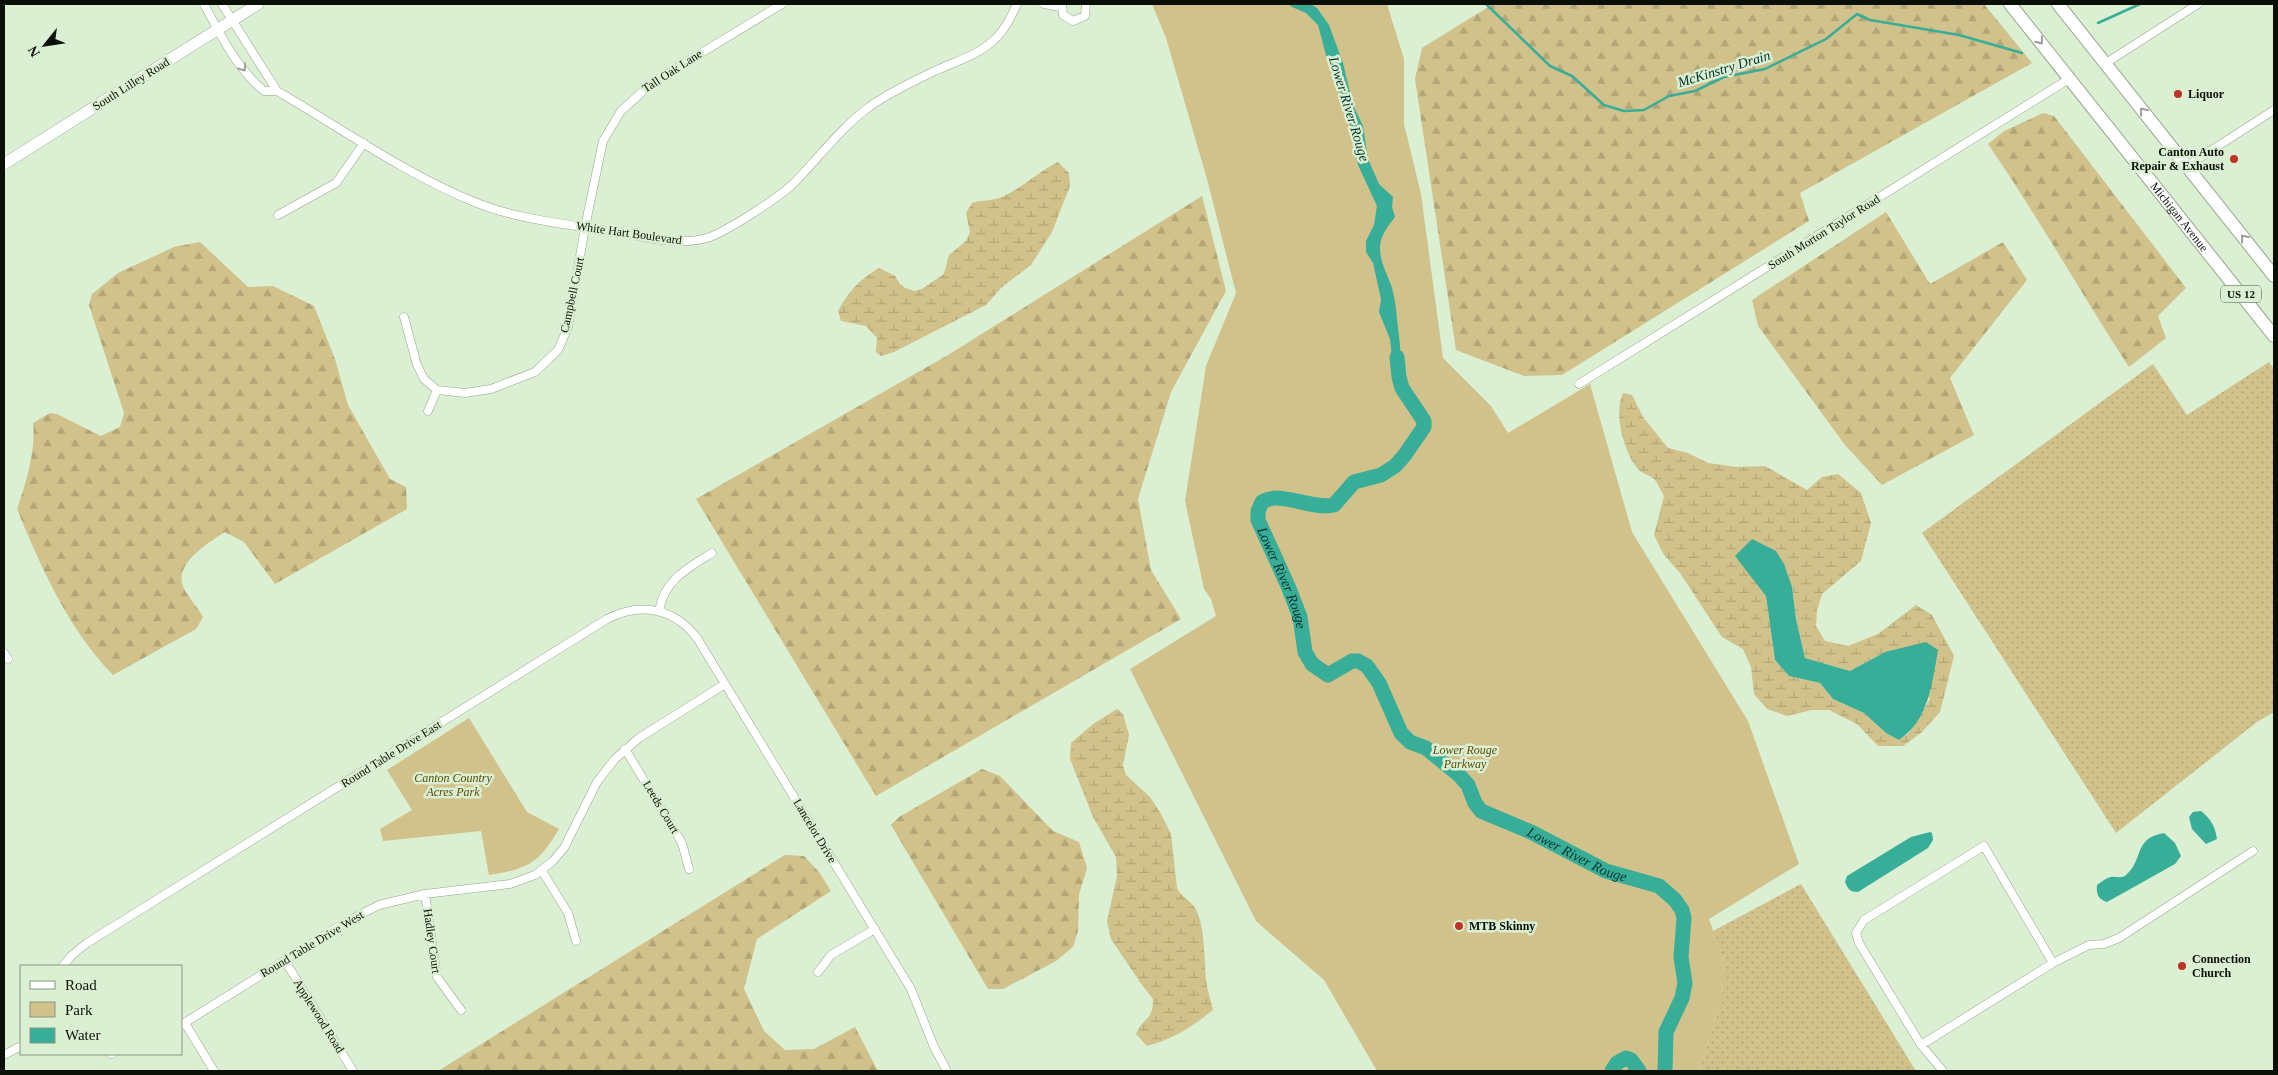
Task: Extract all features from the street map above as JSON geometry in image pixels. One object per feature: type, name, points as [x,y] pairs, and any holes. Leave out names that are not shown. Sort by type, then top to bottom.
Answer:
[{"type":"main road","name":"Michigan Avenue","points":[[2010,4],[2273,334]]},
{"type":"main road","name":"US 12","points":[[2058,4],[2272,270]]},
{"type":"street","name":"White Hart Boulevard","points":[[204,4],[218,30],[252,82],[264,91],[277,91]]},
{"type":"street","name":"White Hart Boulevard","points":[[222,4],[277,91],[438,185],[474,202],[539,220],[647,238],[689,242],[710,237],[744,218],[795,183],[840,133],[888,94],[938,69],[975,54],[994,40],[1006,27],[1017,4]]},
{"type":"street","name":"South Lilley Road","points":[[4,164],[258,4]]},
{"type":"street","name":"Tall Oak Lane","points":[[585,227],[603,141],[620,112],[652,83],[782,4]]},
{"type":"street","points":[[1044,4],[1062,6],[1063,15],[1066,19],[1077,21],[1085,16],[1086,4]]},
{"type":"street","points":[[2106,63],[2198,4]]},
{"type":"street","name":"South Morton Taylor Road","points":[[1579,384],[2069,79]]},
{"type":"street","points":[[2187,166],[2274,110]]},
{"type":"street","points":[[278,215],[336,183],[364,143]]},
{"type":"street","name":"Campbell Court","points":[[437,390],[465,393],[491,389],[535,372],[558,350],[568,327],[585,227]]},
{"type":"street","points":[[404,317],[417,365],[424,379],[437,390],[428,411]]},
{"type":"street","points":[[659,611],[663,593],[672,580],[712,553]]},
{"type":"street","name":"Round Table Drive East","points":[[64,965],[71,956],[87,944],[607,618],[632,610],[659,611]]},
{"type":"street","name":"Lancelot Drive","points":[[659,611],[677,618],[691,630],[725,684],[911,989],[934,1047],[947,1071]]},
{"type":"street","name":"Round Table Drive West","points":[[183,1024],[366,911],[396,900],[426,894],[510,884],[527,879],[542,871],[564,848],[597,782],[606,769],[625,749],[639,738],[725,684]]},
{"type":"street","name":"Leeds Court","points":[[625,749],[682,843],[689,869]]},
{"type":"street","points":[[1942,1071],[1920,1045],[1859,943],[1856,933],[1864,920],[1984,846],[2053,962]]},
{"type":"street","points":[[1920,1045],[2053,962],[2090,945],[2104,944],[2119,938],[2253,851]]},
{"type":"street","points":[[542,871],[568,913],[576,941]]},
{"type":"street","name":"Hadley Court","points":[[426,894],[437,977],[461,1010]]},
{"type":"street","points":[[818,972],[831,955],[875,930]]},
{"type":"street","name":"Applewood Road","points":[[285,960],[353,1071]]},
{"type":"street","points":[[183,1024],[214,1071]]},
{"type":"street","points":[[4,1055],[20,1047]]},
{"type":"green space","name":"Lower Rouge Parkway","points":[[1152,4],[1387,4],[1404,59],[1404,124],[1421,194],[1443,358],[1491,406],[1508,433],[1590,384],[1632,532],[1748,721],[1799,864],[1709,919],[1724,961],[1722,998],[1699,1071],[1377,1071],[1324,980],[1256,921],[1130,669],[1216,616],[1211,599],[1204,589],[1185,501],[1206,366],[1236,293],[1207,179],[1166,38]]},
{"type":"green space","points":[[1493,4],[1984,4],[2032,63],[1800,193],[1809,221],[1562,375],[1524,376],[1456,350],[1415,79],[1422,48]]},
{"type":"green space","points":[[2043,113],[2054,116],[2186,288],[2158,316],[2166,338],[2129,367],[1988,144],[2004,131]]},
{"type":"green space","points":[[1058,162],[1069,173],[1070,186],[1052,232],[1031,265],[1002,287],[986,305],[894,352],[881,356],[876,352],[877,338],[866,326],[841,321],[838,311],[846,298],[855,286],[879,268],[895,276],[905,288],[915,291],[922,289],[944,274],[949,255],[966,241],[970,232],[966,213],[972,203],[1002,197]]},
{"type":"green space","points":[[1202,196],[1226,291],[1171,392],[1138,499],[1151,570],[1181,619],[876,796],[696,499],[948,355]]},
{"type":"green space","points":[[1886,212],[1930,284],[2003,242],[2027,280],[1950,378],[1974,435],[1882,485],[1845,445],[1758,326],[1752,300]]},
{"type":"green space","points":[[200,242],[248,287],[273,286],[314,306],[335,359],[348,405],[390,479],[406,487],[407,509],[275,584],[244,542],[225,532],[196,553],[184,567],[182,575],[183,587],[203,617],[196,629],[113,675],[82,638],[69,618],[46,575],[17,509],[32,456],[33,423],[50,413],[57,414],[101,436],[120,427],[124,413],[89,305],[92,294],[118,273],[174,247]]},
{"type":"green space","points":[[2269,362],[2274,369],[2274,712],[2257,722],[2116,833],[1922,533],[2153,364],[2187,415]]},
{"type":"green space","points":[[1623,393],[1632,395],[1643,417],[1668,448],[1688,453],[1708,463],[1737,467],[1765,466],[1807,490],[1822,477],[1838,474],[1861,493],[1871,523],[1861,561],[1822,594],[1817,610],[1816,626],[1825,641],[1848,646],[1878,634],[1916,605],[1932,615],[1954,656],[1940,712],[1922,732],[1903,746],[1878,746],[1857,724],[1829,710],[1812,710],[1787,716],[1767,709],[1754,694],[1751,667],[1743,649],[1722,637],[1680,573],[1664,555],[1654,535],[1664,496],[1651,476],[1640,471],[1629,455],[1620,422],[1620,401]],"holes":[[[1792,587],[1796,619],[1805,658],[1850,671],[1885,652],[1930,699],[1909,733],[1899,740],[1886,733],[1864,713],[1833,699],[1820,683],[1789,676],[1775,660],[1766,596]]]},
{"type":"green space","points":[[1117,709],[1123,714],[1129,735],[1123,765],[1126,775],[1150,797],[1161,814],[1171,834],[1177,888],[1196,909],[1200,920],[1207,984],[1213,1010],[1182,1032],[1147,1046],[1136,1034],[1151,1012],[1153,999],[1111,939],[1107,921],[1117,876],[1116,857],[1093,817],[1070,759],[1071,743],[1093,724]]},
{"type":"green space","name":"Canton Country Acres Park","points":[[469,718],[527,812],[559,829],[538,857],[523,867],[514,870],[489,875],[481,831],[383,841],[380,829],[412,810],[387,770]]},
{"type":"green space","points":[[982,769],[1000,776],[1053,831],[1079,842],[1087,868],[1079,895],[1078,931],[1073,947],[1056,961],[1003,989],[988,989],[891,825],[899,817]]},
{"type":"green space","points":[[785,855],[804,856],[819,872],[831,891],[757,939],[744,989],[764,1031],[785,1050],[814,1049],[855,1027],[878,1071],[438,1071]]},
{"type":"green space","points":[[1801,884],[1916,1071],[1699,1071],[1722,998],[1724,961],[1713,931]]},
{"type":"water","points":[[1289,4],[1311,4],[1317,8],[1329,25],[1343,63],[1353,105],[1363,126],[1368,159],[1379,184],[1393,197],[1392,207],[1395,217],[1383,235],[1380,248],[1381,259],[1392,288],[1395,304],[1401,355],[1399,377],[1393,366],[1390,339],[1379,312],[1381,299],[1373,263],[1366,252],[1366,241],[1374,225],[1377,206],[1358,165],[1349,119],[1334,72],[1326,55],[1318,25],[1306,13]]},
{"type":"water","points":[[1752,539],[1776,551],[1784,564],[1792,587],[1796,619],[1805,658],[1850,671],[1885,652],[1926,642],[1938,650],[1928,700],[1917,722],[1899,740],[1886,733],[1864,713],[1833,699],[1820,683],[1789,676],[1775,660],[1766,596],[1735,556]]},
{"type":"water","points":[[2201,811],[2212,823],[2217,839],[2206,844],[2192,829],[2189,817],[2193,812]]},
{"type":"water","points":[[1932,833],[1933,840],[1928,848],[1858,892],[1851,891],[1848,888],[1845,882],[1847,876],[1911,837]]},
{"type":"water","points":[[2164,833],[2175,843],[2181,856],[2175,864],[2107,902],[2100,898],[2097,894],[2097,885],[2109,878],[2126,875],[2132,869],[2143,845],[2154,836]]},
{"type":"waterway","name":"McKinstry Drain","points":[[1486,4],[1550,66],[1572,76],[1604,105],[1624,111],[1644,110],[1669,96],[1695,91],[1724,77],[1765,69],[1826,39],[1857,14],[1870,20],[1959,35],[2022,53]]},
{"type":"waterway","name":"McKinstry Drain","points":[[2098,23],[2140,4]]},
{"type":"waterway","name":"Lower River Rouge","points":[[1397,357],[1402,388],[1424,421],[1424,427],[1395,466],[1381,475],[1354,482],[1334,505],[1315,505],[1278,498],[1262,502],[1258,511],[1258,520],[1300,617],[1305,652],[1312,664],[1328,675],[1352,661],[1358,661],[1367,666],[1379,683],[1401,733],[1410,742],[1426,748],[1459,775],[1468,785],[1475,803],[1481,811],[1531,832],[1606,871],[1659,886],[1675,900],[1682,910],[1684,918],[1681,957],[1685,983],[1682,998],[1666,1032],[1665,1071]]},
{"type":"waterway","name":"Lower River Rouge","points":[[1612,1071],[1617,1063],[1626,1058],[1631,1060],[1639,1071]]},
{"type":"place","name":"Liquor","points":[[2178,94]]},
{"type":"place","name":"Canton Auto Repair & Exhaust","points":[[2234,159]]},
{"type":"place","name":"MTB Skinny","points":[[1459,926]]},
{"type":"place","name":"Connection Church","points":[[2182,966]]}]
